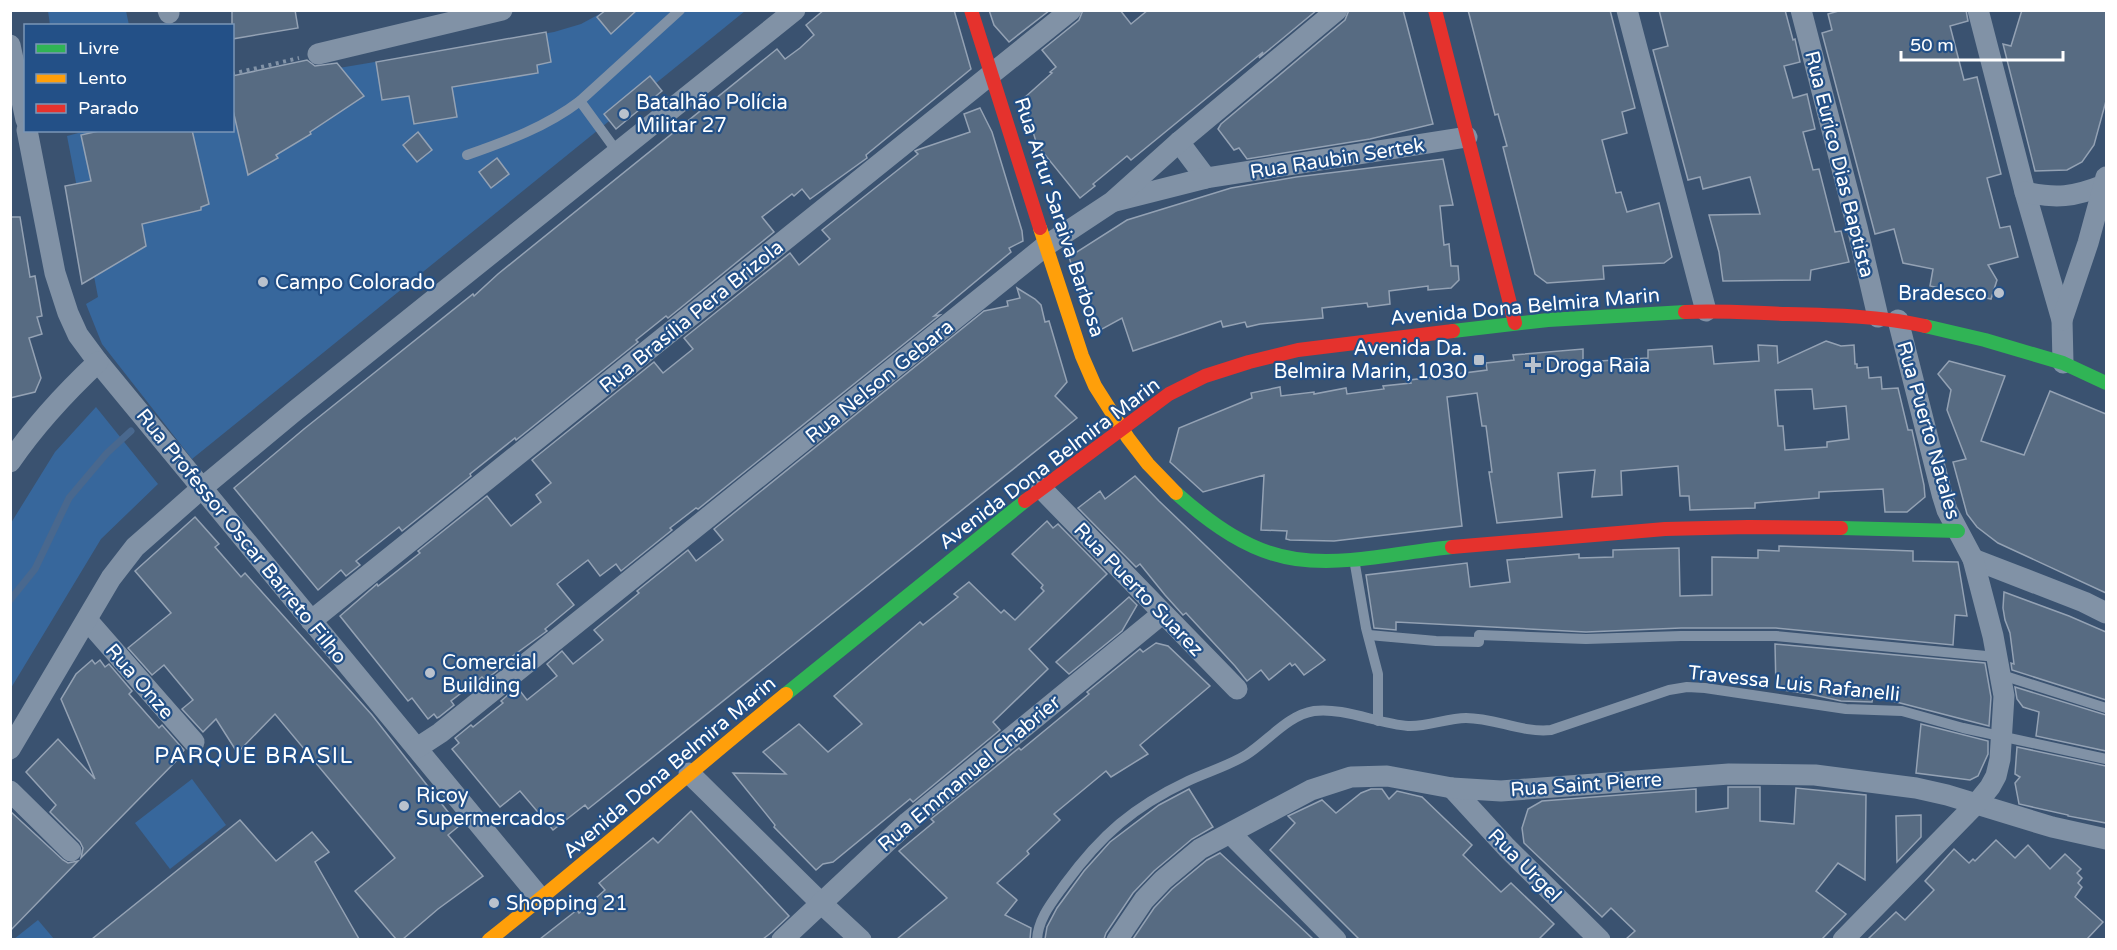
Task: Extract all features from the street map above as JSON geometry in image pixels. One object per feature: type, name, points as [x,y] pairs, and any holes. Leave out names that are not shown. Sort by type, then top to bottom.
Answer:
[{"type":"main road","name":"Rua Artur Saraiva Barbosa","points":[[971,10],[994,73],[1044,247],[1094,383],[1122,430]]},
{"type":"main road","points":[[1435,10],[1515,323]]},
{"type":"main road","name":"Avenida Dona Belmira Marin","points":[[489,939],[541,899],[689,773],[1041,488],[1169,394],[1205,376],[1298,350],[1336,344],[1515,323],[1706,311],[1888,319],[1985,340],[2063,363],[2106,383]]},
{"type":"main road","points":[[1122,430],[1141,455],[1181,497],[1208,521],[1223,532],[1259,549],[1289,558],[1354,559],[1528,539],[1684,528],[1752,526],[1958,531]]},
{"type":"street","points":[[318,54],[502,10]]},
{"type":"street","points":[[10,749],[111,578],[135,547],[296,410],[795,10]]},
{"type":"street","name":"Rua Brasília Pera Brizola","points":[[311,621],[1071,10]]},
{"type":"street","name":"Rua Nelson Gebara","points":[[417,748],[440,733],[606,601],[1044,247],[1112,202],[1179,141],[1337,10]]},
{"type":"street","points":[[1627,10],[1706,311]]},
{"type":"street","name":"Rua Eurico Dias Baptista","points":[[1801,10],[1857,227],[1888,319]]},
{"type":"street","points":[[1978,10],[2025,192],[2062,320],[2063,363]]},
{"type":"street","points":[[10,45],[24,111]]},
{"type":"street","name":"Rua Professor Oscar Barreto Filho","points":[[27,132],[55,273],[68,313],[98,362],[541,899]]},
{"type":"street","name":"Rua Raubin Sertek","points":[[1112,202],[1206,178],[1467,137]]},
{"type":"street","points":[[1179,141],[1206,178]]},
{"type":"street","points":[[2025,192],[2061,197],[2074,195],[2105,181]]},
{"type":"street","points":[[2062,320],[2088,243],[2105,181]]},
{"type":"street","name":"Rua Puerto Natales","points":[[1843,939],[1990,787],[1996,776],[2002,735],[2004,696],[1993,636],[1973,559],[1942,494],[1888,319]]},
{"type":"street","points":[[10,462],[28,435],[60,398],[98,362]]},
{"type":"street","name":"Rua Puerto Suarez","points":[[1041,488],[1237,689]]},
{"type":"street","points":[[1973,559],[2084,602],[2106,613]]},
{"type":"street","name":"Rua Emmanuel Chabrier","points":[[782,939],[857,867],[942,793],[1162,614]]},
{"type":"street","name":"Rua Onze","points":[[87,620],[194,742]]},
{"type":"street","points":[[689,773],[821,903],[861,939]]},
{"type":"street","name":"Rua Saint Pierre","points":[[1117,939],[1144,900],[1163,880],[1200,849],[1311,790],[1351,777],[1387,776],[1452,788],[1501,791],[1729,774],[1815,775],[1916,788],[1977,803],[2044,825],[2106,839]]},
{"type":"street","name":"Rua Urgel","points":[[1452,788],[1507,848],[1600,939]]},
{"type":"street","points":[[10,792],[71,851]]},
{"type":"street","points":[[1231,834],[1336,939]]},
{"type":"lane","points":[[467,155],[542,126],[565,112],[680,10]]},
{"type":"lane","points":[[580,101],[618,153]]},
{"type":"lane","points":[[1354,559],[1366,628],[1378,675],[1378,721]]},
{"type":"lane","points":[[1369,635],[1479,642],[1479,635],[1574,639],[1776,636],[1999,666],[2106,708]]},
{"type":"lane","name":"Travessa Luis Rafanelli","points":[[1037,939],[1038,928],[1043,916],[1085,857],[1124,818],[1178,785],[1245,755],[1300,716],[1314,711],[1339,712],[1410,726],[1465,718],[1544,731],[1640,699],[1687,687],[1705,688],[1846,709],[1893,710],[2106,759]]},
{"type":"path","points":[[234,74],[318,54]]},
{"type":"shaded area","points":[[48,11],[126,11],[129,24],[50,24]]},
{"type":"shaded area","points":[[605,11],[745,11],[192,459],[102,344],[86,304],[98,297],[67,136],[82,132],[234,132],[234,99],[327,70],[554,32],[581,24]]},
{"type":"shaded area","points":[[96,407],[158,484],[101,539],[11,688],[11,523],[55,452]]},
{"type":"shaded area","points":[[192,779],[226,825],[170,869],[135,823]]},
{"type":"shaded area","points":[[38,920],[54,939],[14,939]]},
{"type":"building","points":[[232,10],[295,10],[298,28],[234,39],[234,24],[232,24]]},
{"type":"building","points":[[606,10],[637,10],[611,34],[597,17]]},
{"type":"building","points":[[824,10],[954,10],[971,69],[866,155],[867,158],[810,199],[802,189],[762,217],[774,232],[668,318],[666,316],[636,340],[638,342],[470,474],[471,476],[402,531],[399,527],[356,561],[360,565],[346,576],[341,570],[318,590],[234,488],[304,429],[473,294],[474,296],[498,274],[777,49],[785,59],[800,48],[814,35],[806,25]]},
{"type":"building","points":[[989,10],[1050,10],[1009,42],[994,25]]},
{"type":"building","points":[[1083,10],[1120,10],[1131,24],[1148,10],[1317,10],[1131,160],[1127,156],[1080,198],[1037,145],[1023,99],[1056,67],[1042,50],[1079,20]]},
{"type":"building","points":[[1349,10],[1403,10],[1433,124],[1370,139],[1247,159],[1239,148],[1234,150],[1218,129],[1221,124],[1345,20]]},
{"type":"building","points":[[1468,10],[1610,10],[1635,108],[1622,112],[1627,133],[1602,140],[1616,193],[1621,192],[1627,212],[1659,203],[1672,257],[1664,263],[1603,266],[1604,279],[1547,283],[1535,274],[1503,147],[1507,146],[1498,114],[1495,115]]},
{"type":"building","points":[[1659,10],[1785,10],[1800,62],[1784,66],[1793,98],[1807,94],[1815,129],[1803,132],[1813,170],[1819,169],[1835,232],[1841,231],[1849,262],[1811,270],[1810,280],[1723,281],[1719,252],[1709,215],[1760,214],[1750,177],[1703,189],[1700,177],[1688,180],[1653,50],[1668,46]]},
{"type":"building","points":[[1842,10],[1966,10],[1968,21],[1950,26],[1964,80],[1977,77],[2001,174],[1987,178],[2000,228],[2010,226],[2018,257],[1988,265],[1997,280],[1991,299],[1930,286],[1933,269],[1903,263],[1894,229],[1875,234],[1822,33],[1832,30],[1828,14]]},
{"type":"building","points":[[2022,10],[2106,10],[2106,101],[2094,145],[2082,162],[2067,170],[2035,171],[2003,44],[2011,46]]},
{"type":"building","points":[[546,32],[551,62],[537,65],[538,73],[452,87],[457,117],[414,124],[409,96],[382,100],[376,62]]},
{"type":"building","points":[[307,60],[315,66],[337,63],[364,96],[310,132],[311,134],[276,155],[278,158],[248,175],[234,115],[234,76]]},
{"type":"building","points":[[650,76],[662,91],[616,129],[604,114]]},
{"type":"building","points":[[980,108],[992,132],[1023,241],[1009,248],[1011,252],[934,316],[940,315],[698,509],[696,508],[670,528],[672,530],[621,571],[616,564],[600,576],[588,560],[557,584],[574,605],[545,629],[547,631],[499,666],[501,668],[485,680],[482,677],[451,701],[454,705],[439,717],[437,718],[434,714],[428,719],[412,698],[408,701],[340,616],[487,496],[511,526],[541,502],[536,495],[551,483],[532,460],[654,362],[663,373],[693,349],[684,338],[790,253],[799,265],[830,239],[822,230],[918,154],[915,151],[970,132],[964,114]]},
{"type":"building","points":[[94,132],[192,132],[209,204],[201,207],[201,210],[142,224],[146,246],[82,284],[65,186],[91,181],[81,135]]},
{"type":"building","points":[[418,132],[432,150],[417,162],[403,145]]},
{"type":"building","points":[[497,158],[509,174],[491,188],[479,172]]},
{"type":"building","points":[[1443,159],[1453,205],[1440,206],[1444,245],[1449,244],[1451,266],[1458,266],[1459,280],[1451,288],[1428,290],[1428,286],[1389,291],[1390,304],[1368,307],[1367,303],[1322,308],[1323,318],[1247,327],[1245,322],[1223,327],[1221,321],[1133,351],[1122,318],[1093,334],[1069,257],[1127,220],[1231,188],[1296,177]]},
{"type":"building","points":[[10,217],[20,217],[30,277],[35,276],[42,316],[37,317],[42,334],[29,338],[41,378],[35,392],[10,398]]},
{"type":"building","points":[[1017,288],[1041,305],[1045,322],[1049,321],[1067,382],[1055,396],[1077,418],[588,809],[585,805],[553,830],[520,791],[500,807],[452,749],[459,743],[455,738],[503,703],[501,701],[517,687],[527,700],[557,676],[547,664],[562,651],[573,664],[603,640],[594,630],[639,593],[637,591],[688,550],[696,561],[723,540],[714,529],[984,311],[1008,306],[1007,301],[1020,298]]},
{"type":"building","points":[[1826,341],[1841,346],[1854,345],[1857,368],[1868,367],[1869,378],[1881,377],[1882,389],[1898,388],[1908,430],[1912,430],[1925,497],[1907,512],[1885,512],[1883,489],[1819,492],[1819,498],[1755,503],[1755,508],[1690,510],[1689,496],[1680,496],[1678,466],[1621,471],[1622,495],[1592,497],[1595,470],[1558,473],[1562,517],[1497,523],[1489,472],[1492,472],[1486,426],[1482,426],[1477,393],[1447,397],[1462,526],[1334,541],[1290,540],[1286,539],[1287,531],[1261,530],[1264,475],[1203,492],[1170,462],[1179,428],[1252,398],[1251,393],[1280,387],[1281,396],[1314,392],[1314,394],[1346,388],[1347,394],[1411,383],[1410,380],[1487,370],[1486,363],[1514,360],[1513,355],[1583,349],[1583,362],[1648,358],[1648,350],[1712,346],[1714,364],[1759,361],[1758,345],[1777,346],[1778,363]],"holes":[[[1812,389],[1814,409],[1846,406],[1849,439],[1827,442],[1827,447],[1785,450],[1783,426],[1778,426],[1775,390]]]},
{"type":"building","points":[[1949,361],[2005,376],[1981,441],[2024,455],[2050,391],[2106,414],[2106,593],[1998,543],[1977,527],[1967,514],[1953,462],[1966,459],[1947,410],[1951,390],[1938,374]]},
{"type":"building","points":[[1135,476],[1325,660],[1304,675],[1295,664],[1292,666],[1290,663],[1269,680],[1261,670],[1247,681],[1186,613],[1183,615],[1140,564],[1136,567],[1078,508],[1100,491],[1105,499]]},
{"type":"building","points":[[195,517],[219,544],[215,547],[241,577],[245,573],[372,715],[459,826],[448,835],[483,876],[438,909],[403,939],[396,939],[355,891],[395,858],[275,714],[240,750],[237,747],[235,749],[216,719],[203,732],[182,709],[193,700],[164,665],[152,675],[128,648],[171,613],[135,571]]},
{"type":"building","points":[[1047,521],[1053,528],[1058,524],[1107,574],[1029,649],[1048,669],[993,722],[1000,730],[913,802],[910,799],[833,862],[823,864],[816,870],[774,827],[775,825],[733,773],[786,774],[763,752],[799,724],[828,752],[862,724],[834,696],[920,622],[923,625],[958,597],[954,594],[969,582],[1001,613],[1004,610],[1015,620],[1044,591],[1041,588],[1043,585],[1012,554]]},
{"type":"building","points":[[1779,546],[1913,551],[1913,561],[1958,562],[1967,616],[1955,615],[1953,645],[1776,628],[1681,628],[1586,632],[1396,622],[1396,630],[1374,628],[1366,575],[1467,563],[1470,587],[1510,582],[1507,560],[1579,554],[1579,558],[1613,557],[1613,550],[1679,548],[1680,596],[1712,595],[1712,557],[1758,558],[1758,550],[1779,551]]},
{"type":"building","points":[[2004,592],[2106,632],[2106,700],[2012,670],[2011,663],[2014,664],[2010,633],[2003,608]]},
{"type":"building","points":[[1129,597],[1137,605],[1122,631],[1069,674],[1056,662]]},
{"type":"building","points":[[1156,643],[1168,646],[1210,686],[1140,745],[1148,754],[1111,777],[1106,771],[1054,814],[1060,820],[1027,851],[1029,854],[997,883],[1017,900],[1005,915],[1031,928],[1030,939],[897,939],[947,898],[899,851],[934,822],[931,819],[1019,748],[1021,750],[1140,649],[1143,652]]},
{"type":"building","points":[[1775,644],[1985,663],[1991,697],[1989,726],[1873,696],[1872,702],[1841,701],[1776,689]]},
{"type":"building","points":[[92,660],[95,664],[100,660],[105,667],[109,664],[132,691],[129,694],[159,728],[162,725],[184,750],[182,755],[81,858],[83,848],[80,842],[50,812],[56,805],[26,772],[58,739],[95,779],[61,699],[76,674]]},
{"type":"building","points":[[2015,687],[2106,715],[2106,751],[2036,736],[2039,712],[2023,707],[2017,699]]},
{"type":"building","points":[[1921,724],[1988,741],[1988,754],[1978,776],[1970,780],[1916,773]]},
{"type":"building","points":[[2017,747],[2106,766],[2106,823],[2019,804],[2015,783],[2020,777],[2015,774]]},
{"type":"building","points":[[1728,787],[1760,787],[1760,821],[1794,824],[1796,788],[1866,795],[1865,880],[1838,863],[1816,891],[1846,914],[1822,939],[1626,939],[1635,931],[1611,908],[1602,917],[1524,843],[1522,828],[1528,809],[1542,801],[1696,789],[1696,812],[1728,808]]},
{"type":"building","points":[[1189,789],[1213,827],[1192,839],[1154,871],[1133,893],[1104,939],[1045,939],[1047,927],[1057,908],[1084,871],[1110,842],[1159,805]]},
{"type":"building","points":[[1371,789],[1382,789],[1389,799],[1397,791],[1422,797],[1472,845],[1463,855],[1501,892],[1511,883],[1554,924],[1539,939],[1359,939],[1270,850],[1295,823],[1288,816],[1322,800],[1336,813],[1361,793]]},
{"type":"building","points":[[10,811],[63,860],[68,863],[78,861],[10,931]]},
{"type":"building","points":[[691,811],[789,916],[772,932],[763,939],[540,939],[577,910],[579,913],[605,890],[599,883],[653,838],[658,843]]},
{"type":"building","points":[[1921,815],[1921,837],[1897,862],[1896,816]]},
{"type":"building","points":[[240,820],[276,861],[312,832],[329,852],[315,862],[359,939],[92,939]]},
{"type":"building","points":[[1996,840],[2015,858],[2028,845],[2050,869],[2065,854],[2081,869],[2077,873],[2082,878],[2078,883],[2082,887],[2075,897],[2103,922],[2087,939],[1868,939],[1896,912],[1905,920],[1934,890],[1925,881],[1954,849],[1969,863],[1973,859],[1975,861]]},
{"type":"building","points":[[1220,853],[1313,939],[1133,939],[1154,908],[1172,889],[1207,860]]},
{"type":"waterway","points":[[10,600],[35,569],[69,498],[107,453],[131,431]]},
{"type":"traffic: fast","points":[[1453,331],[1548,320],[1685,312]]},
{"type":"traffic: fast","points":[[1925,326],[1985,340],[2063,363],[2106,383]]},
{"type":"traffic: fast","points":[[1176,493],[1232,535],[1279,556],[1335,561],[1452,547]]},
{"type":"traffic: fast","points":[[786,694],[1025,501]]},
{"type":"traffic: fast","points":[[1841,528],[1958,531]]},
{"type":"traffic: slow","points":[[1040,228],[1082,356],[1095,386],[1128,438],[1148,464],[1176,493]]},
{"type":"traffic: slow","points":[[489,940],[786,694]]},
{"type":"traffic: jam","points":[[971,10],[1040,228]]},
{"type":"traffic: jam","points":[[1435,10],[1515,323]]},
{"type":"traffic: jam","points":[[1685,312],[1723,311],[1874,318],[1925,326]]},
{"type":"traffic: jam","points":[[1025,501],[1169,394],[1205,376],[1298,350],[1453,331]]},
{"type":"traffic: jam","points":[[1452,547],[1665,529],[1841,528]]},
{"type":"place","name":"Batalhão Polícia Militar 27","points":[[624,114]]},
{"type":"place","name":"Campo Colorado","points":[[263,282]]},
{"type":"place","name":"Bradesco","points":[[1999,293]]},
{"type":"place","name":"Avenida Da. Belmira Marin, 1030","points":[[1479,360]]},
{"type":"place","name":"Droga Raia","points":[[1533,365]]},
{"type":"place","name":"Comercial Building","points":[[430,673]]},
{"type":"place","name":"Ricoy Supermercados","points":[[404,806]]},
{"type":"place","name":"Shopping 21","points":[[494,903]]},
{"type":"district","name":"PARQUE BRASIL","points":[[254,755]]}]
